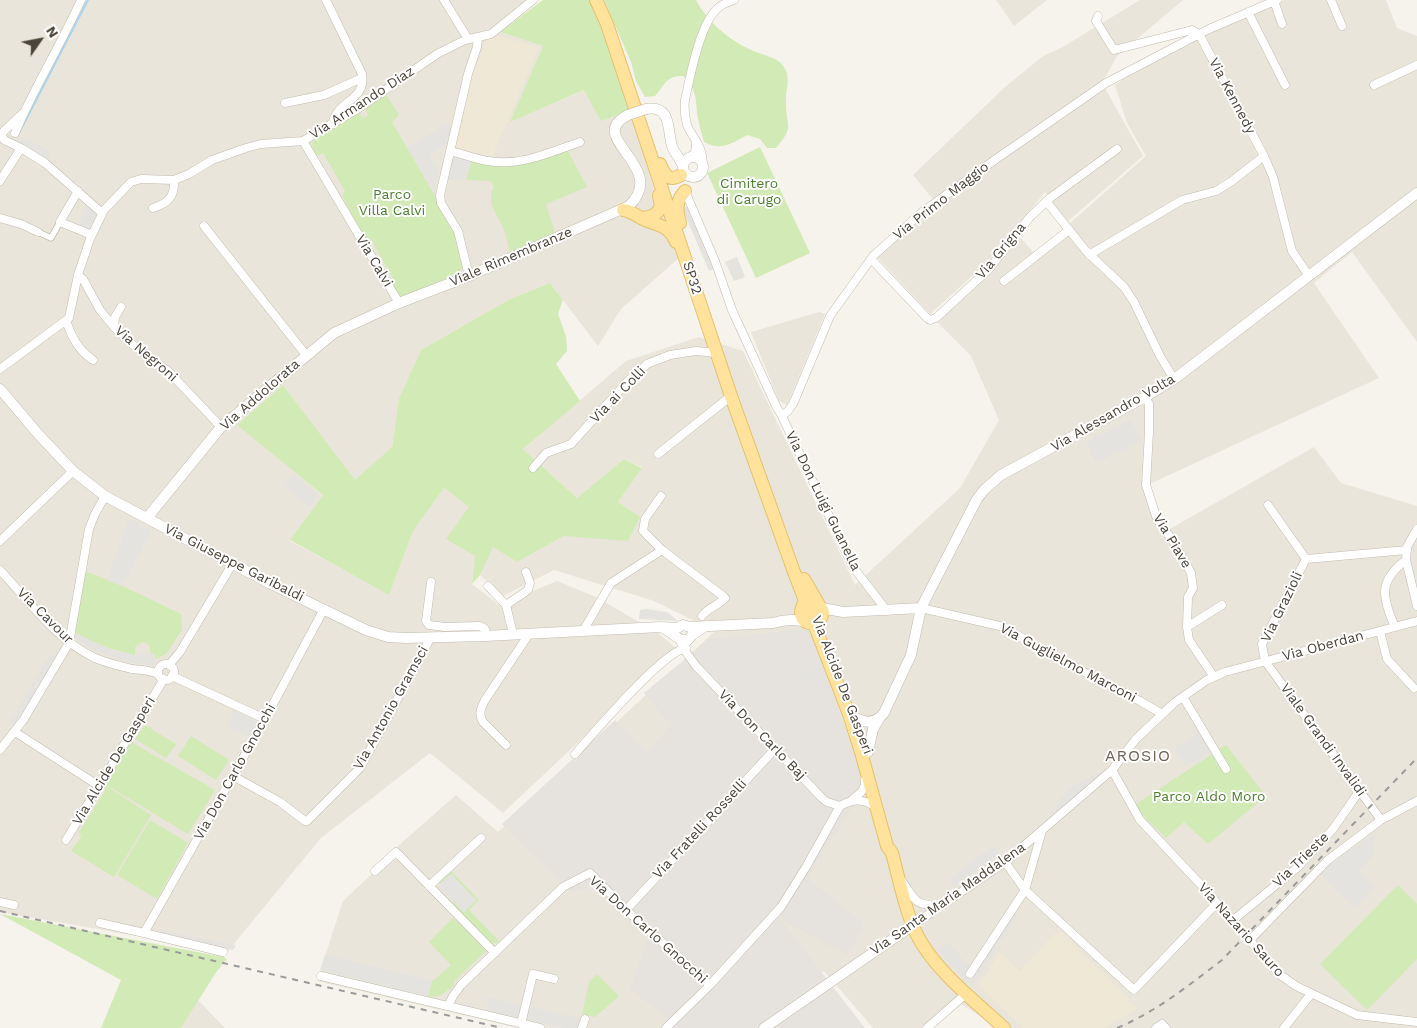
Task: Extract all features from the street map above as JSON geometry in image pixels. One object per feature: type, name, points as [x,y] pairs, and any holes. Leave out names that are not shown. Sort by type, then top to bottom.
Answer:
[{"type":"main road","name":"SP32","points":[[596,0],[607,24],[699,301]]},
{"type":"main road","points":[[640,122],[649,134],[665,176],[672,179],[684,164]]},
{"type":"main road","points":[[643,218],[654,215],[661,207],[644,151],[646,140]]},
{"type":"main road","points":[[684,256],[685,241],[677,212],[678,203],[685,192]]},
{"type":"main road","points":[[623,210],[632,211],[667,230],[684,256]]},
{"type":"main road","name":"Via Alcide De Gasperi","points":[[699,301],[731,396],[796,571],[804,608],[813,622],[868,752],[890,847],[913,925],[921,942],[934,960],[1004,1028]]},
{"type":"main road","points":[[796,571],[793,578],[798,601],[796,608],[804,608]]},
{"type":"main road","name":"Via Alcide De Gasperi","points":[[813,622],[822,644],[826,648],[853,714],[875,811],[882,815],[890,847]]},
{"type":"street","points":[[81,0],[66,33],[22,114],[9,131],[2,134],[4,139],[45,162],[102,213]]},
{"type":"street","points":[[326,0],[362,78],[360,92],[338,111],[333,124]]},
{"type":"street","points":[[444,0],[468,39]]},
{"type":"street","name":"Via Armando Diaz","points":[[66,321],[70,316],[78,275],[92,234],[102,213],[136,179],[174,180],[189,174],[212,160],[246,148],[261,144],[303,141],[358,109],[438,54],[468,39],[487,36],[497,31],[533,0]]},
{"type":"street","points":[[685,192],[690,183],[702,172],[703,156],[688,125],[686,116],[685,100],[689,82],[708,20],[717,9],[734,0]]},
{"type":"street","points":[[1331,0],[1342,26]]},
{"type":"street","points":[[1275,1],[1282,24]]},
{"type":"street","name":"Via Primo Maggio","points":[[781,414],[786,413],[791,408],[830,316],[871,259],[934,202],[1106,84],[1199,34],[1275,1]]},
{"type":"street","points":[[1248,12],[1285,85]]},
{"type":"street","points":[[1098,16],[1096,21],[1114,50],[1192,30],[1199,34]]},
{"type":"street","name":"Via Kennedy","points":[[1199,34],[1264,156],[1273,177],[1292,252],[1309,276]]},
{"type":"street","points":[[469,276],[458,232],[440,199],[450,150],[478,38]]},
{"type":"street","points":[[1374,84],[1417,65]]},
{"type":"street","points":[[284,103],[324,95],[362,78]]},
{"type":"street","points":[[623,210],[637,198],[641,186],[640,173],[616,137],[617,125],[628,115],[646,109],[656,109],[665,116],[668,122],[671,144],[692,176],[697,176]]},
{"type":"street","points":[[4,139],[12,141],[9,131]]},
{"type":"street","points":[[9,131],[21,148]]},
{"type":"street","name":"Via Calvi","points":[[303,141],[399,303]]},
{"type":"street","points":[[450,150],[488,161],[508,162],[528,159],[580,142]]},
{"type":"street","points":[[696,142],[696,151],[684,164],[681,182],[715,261],[732,310],[781,414]]},
{"type":"street","points":[[0,181],[21,148]]},
{"type":"street","name":"Via Grigna","points":[[871,259],[927,318],[933,319],[989,269],[1026,220],[1046,202],[1117,149]]},
{"type":"street","points":[[1089,255],[1182,200],[1216,191],[1264,156]]},
{"type":"street","points":[[684,164],[696,157],[702,163]]},
{"type":"street","points":[[153,208],[164,204],[170,199],[173,193],[174,180]]},
{"type":"street","points":[[0,218],[21,224],[51,238],[78,191]]},
{"type":"street","name":"Via Alessandro Volta","points":[[868,752],[873,729],[884,713],[911,655],[920,608],[978,499],[991,483],[1001,475],[1145,398],[1174,379],[1417,193]]},
{"type":"street","points":[[1046,202],[1089,255],[1124,287],[1134,302],[1160,356],[1174,379]]},
{"type":"street","name":"Viale Rimembranze","points":[[399,303],[469,276],[623,210]]},
{"type":"street","points":[[60,222],[92,234]]},
{"type":"street","points":[[204,226],[306,355]]},
{"type":"street","points":[[1004,282],[1069,230]]},
{"type":"street","name":"Via Negroni","points":[[78,275],[83,279],[103,314],[114,327],[133,345],[169,372],[221,427]]},
{"type":"street","name":"Via Addolorata","points":[[147,518],[221,427],[334,333],[399,303]]},
{"type":"street","points":[[114,327],[115,317],[121,307]]},
{"type":"street","points":[[0,369],[66,321],[70,334],[78,347],[92,360]]},
{"type":"street","name":"Via ai Colli","points":[[533,468],[546,453],[571,444],[647,364],[670,355],[696,351],[716,353]]},
{"type":"street","name":"Via Giuseppe Garibaldi","points":[[0,390],[38,435],[73,471],[106,496],[366,630],[388,637],[431,637],[660,627],[684,638]]},
{"type":"street","points":[[658,454],[731,396]]},
{"type":"street","name":"Via Piave","points":[[1145,398],[1149,404],[1146,485],[1157,519],[1175,544],[1192,573],[1193,588],[1188,597],[1187,627],[1189,640],[1214,677]]},
{"type":"street","name":"Via Don Luigi Guanella","points":[[781,414],[853,567],[887,611]]},
{"type":"street","points":[[0,541],[73,471]]},
{"type":"street","points":[[0,750],[15,732],[69,643],[89,529],[106,496]]},
{"type":"street","points":[[661,496],[645,519],[643,531],[662,550],[725,598],[706,609],[702,616]]},
{"type":"street","name":"Via Grazioli","points":[[1265,661],[1262,644],[1306,559],[1268,505]]},
{"type":"street","points":[[1417,529],[1407,550],[1406,560],[1417,606]]},
{"type":"street","points":[[583,631],[611,583],[662,550]]},
{"type":"street","points":[[1306,559],[1407,550]]},
{"type":"street","points":[[1395,627],[1385,598],[1385,583],[1398,566],[1406,560]]},
{"type":"street","points":[[233,563],[197,624],[172,671],[168,679],[159,676],[163,664],[172,671],[265,720]]},
{"type":"street","name":"Via Cavour","points":[[0,570],[69,643],[108,663],[159,676]]},
{"type":"street","points":[[506,604],[528,590],[530,583],[526,572]]},
{"type":"street","points":[[431,582],[426,621],[429,625],[445,627],[480,626],[485,629],[488,636]]},
{"type":"street","points":[[488,586],[506,604],[513,634]]},
{"type":"street","points":[[1187,627],[1222,604]]},
{"type":"street","points":[[804,608],[798,620],[813,622]]},
{"type":"street","name":"Via Guglielmo Marconi","points":[[684,638],[706,627],[773,623],[804,608],[843,612],[920,608],[1004,627],[1046,652],[1162,714]]},
{"type":"street","name":"Via Don Carlo Gnocchi","points":[[144,933],[265,720],[324,609]]},
{"type":"street","name":"Via Oberdan","points":[[1214,677],[1265,661],[1417,621]]},
{"type":"street","name":"Via Oberdan","points":[[1380,631],[1387,659],[1414,688]]},
{"type":"street","points":[[506,746],[480,718],[481,709],[529,634]]},
{"type":"street","name":"Via Antonio Gramsci","points":[[233,776],[266,794],[307,821],[360,768],[431,637]]},
{"type":"street","points":[[575,754],[638,685],[669,657],[684,638]]},
{"type":"street","name":"Via Don Carlo Baj","points":[[684,638],[690,657],[696,666],[822,798],[827,802],[840,806]]},
{"type":"street","name":"Viale Grandi Invalidi","points":[[1265,661],[1382,820]]},
{"type":"street","name":"Via Alcide De Gasperi","points":[[66,840],[99,786],[159,676]]},
{"type":"street","name":"Via Santa Maria Maddalena","points":[[764,1028],[1005,862],[1112,770],[1136,740],[1162,714],[1182,697],[1214,677]]},
{"type":"street","points":[[1182,697],[1226,769]]},
{"type":"street","points":[[854,717],[865,722],[879,719]]},
{"type":"street","name":"Via Alcide De Gasperi","points":[[850,801],[860,794],[865,786],[865,779],[849,722],[854,717]]},
{"type":"street","points":[[15,732],[99,786]]},
{"type":"street","name":"Via Fratelli Rosselli","points":[[626,910],[775,749]]},
{"type":"street","name":"Via Nazario Sauro","points":[[1112,770],[1140,820],[1279,974],[1311,994],[1357,1014],[1417,1022]]},
{"type":"street","name":"Via Trieste","points":[[1232,921],[1298,867],[1333,829],[1360,790]]},
{"type":"street","points":[[710,985],[782,907],[840,806],[850,801],[867,801],[875,811]]},
{"type":"street","points":[[1249,941],[1328,860],[1382,820],[1417,801]]},
{"type":"street","points":[[970,974],[1026,890],[1042,831]]},
{"type":"street","points":[[429,886],[481,838]]},
{"type":"street","points":[[375,870],[396,852],[495,952]]},
{"type":"street","points":[[1005,862],[1026,890],[1134,990],[1216,903]]},
{"type":"street","name":"Via Don Carlo Gnocchi","points":[[448,1006],[461,985],[563,887],[590,873],[626,910],[710,985],[666,1028]]},
{"type":"street","points":[[899,876],[917,902],[924,905],[941,906]]},
{"type":"street","points":[[0,902],[14,906]]},
{"type":"street","points":[[100,923],[223,952]]},
{"type":"street","points":[[521,1024],[532,974],[554,979]]},
{"type":"street","points":[[321,976],[540,1028]]},
{"type":"street","points":[[927,1028],[967,993]]},
{"type":"street","points":[[1284,1028],[1311,994]]},
{"type":"street","points":[[582,1028],[585,1019]]},
{"type":"street","points":[[1156,1028],[1162,1024],[1166,1028]]},
{"type":"shaded area","points":[[0,0],[531,0],[498,28],[500,32],[543,46],[511,121],[585,90],[631,111],[658,202],[679,258],[621,309],[598,346],[550,283],[510,299],[421,350],[399,398],[392,447],[355,481],[283,385],[238,425],[323,495],[290,541],[389,594],[413,531],[444,488],[469,507],[475,556],[472,584],[499,605],[557,581],[596,597],[658,633],[677,649],[503,813],[430,753],[321,838],[223,957],[138,936],[0,912]]},
{"type":"shaded area","points":[[996,0],[1047,0],[1014,26]]},
{"type":"shaded area","points":[[1140,0],[1183,0],[1117,56],[1102,83],[1143,156],[1067,222],[1045,192],[989,261],[930,314],[877,257],[936,203],[913,175],[1005,87],[1043,56],[1061,48]]},
{"type":"shaded area","points":[[1284,0],[1386,0],[1397,28],[1417,36],[1417,342],[1352,252],[1314,283],[1379,378],[1143,487],[1168,530],[1314,447],[1341,483],[1417,506],[1417,1028],[1000,1028],[961,1004],[932,1028],[873,1028],[824,971],[750,1028],[518,1028],[317,981],[343,901],[373,873],[372,869],[456,795],[498,832],[715,631],[654,601],[554,570],[503,596],[480,575],[492,546],[517,562],[564,536],[639,517],[618,502],[642,467],[624,459],[577,498],[523,449],[626,361],[699,337],[743,351],[855,585],[960,488],[999,420],[971,356],[936,321],[1017,234],[1035,254],[1146,156],[1127,123],[1115,85],[1154,58],[1193,37]]},
{"type":"shaded area","points":[[495,35],[539,47],[492,157],[455,148],[472,76],[486,41]]},
{"type":"shaded area","points":[[445,125],[452,127],[446,144],[429,154],[439,172],[434,193],[407,147]]},
{"type":"shaded area","points":[[20,136],[51,151],[45,161],[18,150],[16,141]]},
{"type":"shaded area","points":[[453,155],[472,160],[466,180],[447,180]]},
{"type":"shaded area","points":[[87,204],[99,216],[93,230],[79,225]]},
{"type":"shaded area","points":[[688,206],[714,269],[709,271],[682,208]]},
{"type":"shaded area","points":[[737,257],[745,277],[734,281],[725,262]]},
{"type":"shaded area","points":[[819,312],[825,314],[787,405],[779,401],[751,332]]},
{"type":"shaded area","points":[[1130,420],[1142,441],[1096,463],[1086,442]]},
{"type":"shaded area","points":[[293,475],[319,495],[310,507],[284,486]]},
{"type":"shaded area","points":[[129,519],[152,530],[122,586],[107,580]]},
{"type":"shaded area","points":[[647,609],[667,612],[678,621],[639,619],[640,610]]},
{"type":"shaded area","points":[[810,629],[865,786],[807,878],[864,924],[847,955],[779,918],[865,1028],[680,1028],[630,989],[648,938],[594,886],[572,892],[502,824],[615,720],[647,753],[671,725],[644,693],[709,639]]},
{"type":"shaded area","points":[[74,632],[116,651],[135,655],[154,654],[156,659],[155,665],[128,662],[100,653],[73,638]]},
{"type":"shaded area","points":[[789,648],[819,679],[812,686],[786,661],[790,657],[785,652]]},
{"type":"shaded area","points":[[50,654],[56,657],[16,725],[10,722]]},
{"type":"shaded area","points":[[235,711],[259,722],[250,738],[227,725]]},
{"type":"shaded area","points":[[1200,732],[1212,750],[1185,766],[1174,748]]},
{"type":"shaded area","points":[[1098,773],[1101,775],[1049,817],[1060,798],[1072,786]]},
{"type":"shaded area","points":[[1375,833],[1373,855],[1359,871],[1375,887],[1355,908],[1318,872]]},
{"type":"shaded area","points":[[993,846],[999,854],[954,887],[949,879]]},
{"type":"shaded area","points":[[451,874],[476,900],[464,912],[440,887],[440,884]]},
{"type":"shaded area","points":[[1015,911],[1018,914],[974,985],[963,978],[938,949],[949,942],[964,961],[976,972]]},
{"type":"shaded area","points":[[1059,929],[1138,1009],[1104,1028],[1023,1028],[979,986],[999,952],[1020,971]]},
{"type":"shaded area","points":[[163,930],[193,938],[236,945],[233,950],[161,934]]},
{"type":"shaded area","points":[[325,955],[432,980],[428,996],[320,970]]},
{"type":"shaded area","points":[[489,997],[581,1019],[579,1028],[564,1028],[486,1010]]},
{"type":"shaded area","points":[[198,1000],[225,1028],[181,1028]]},
{"type":"green space","points":[[543,0],[590,0],[602,21],[631,111],[601,121],[584,90],[510,122],[543,46],[500,32]]},
{"type":"green space","points":[[604,0],[696,0],[712,22],[726,35],[749,49],[778,61],[785,69],[788,77],[786,111],[788,131],[782,141],[776,148],[767,148],[760,139],[747,135],[731,144],[721,146],[710,145],[704,142],[698,121],[694,91],[683,76],[669,79],[655,96],[645,97],[636,81],[631,62]]},
{"type":"green space","name":"Parco Villa Calvi","points":[[385,93],[399,115],[392,122],[456,232],[464,267],[458,273],[404,297],[399,296],[390,281],[393,278],[371,239],[366,240],[342,196],[345,191],[323,153],[317,156],[311,143],[356,113],[360,114],[363,118],[368,115],[365,107]]},
{"type":"green space","name":"Cimitero di Carugo","points":[[760,147],[810,253],[756,278],[707,173]]},
{"type":"green space","points":[[567,149],[587,187],[546,204],[555,233],[510,253],[504,229],[491,204],[491,192],[494,188],[491,181],[466,180],[472,160],[504,167],[523,165]]},
{"type":"green space","points":[[550,283],[563,300],[558,314],[566,336],[567,351],[556,364],[580,401],[523,449],[577,498],[624,459],[642,468],[618,502],[640,517],[628,541],[564,536],[517,562],[493,547],[480,575],[472,584],[475,556],[446,539],[469,507],[444,488],[413,531],[389,595],[290,540],[323,495],[237,425],[283,385],[355,480],[392,447],[399,398],[421,350],[510,299]]},
{"type":"green space","points":[[85,571],[127,588],[181,614],[182,630],[166,654],[156,659],[154,654],[151,654],[149,645],[144,642],[135,647],[135,655],[104,647],[74,632]]},
{"type":"green space","points":[[145,725],[176,744],[166,758],[135,739]]},
{"type":"green space","points":[[191,736],[229,760],[216,780],[178,756]]},
{"type":"green space","points":[[131,742],[215,790],[188,834],[103,783]]},
{"type":"green space","name":"Parco Aldo Moro","points":[[1226,745],[1266,796],[1208,844],[1184,822],[1166,838],[1133,806]]},
{"type":"green space","points":[[102,783],[151,815],[114,877],[71,851],[81,837],[79,832],[105,791]]},
{"type":"green space","points":[[150,820],[188,843],[157,899],[117,875]]},
{"type":"green space","points":[[451,871],[479,900],[469,910],[499,941],[497,943],[492,945],[452,903],[453,901],[464,912],[476,900],[451,874],[440,884],[439,882]]},
{"type":"green space","points":[[1398,885],[1417,904],[1417,959],[1367,1010],[1320,964]]},
{"type":"green space","points":[[0,914],[227,959],[217,971],[181,1028],[101,1028],[121,980]]},
{"type":"green space","points":[[453,918],[486,951],[443,994],[428,996],[432,980],[451,965],[429,942]]},
{"type":"green space","points":[[597,974],[619,996],[595,1017],[582,1014],[589,982]]},
{"type":"waterway","points":[[19,133],[88,0]]},
{"type":"railway","points":[[1117,1028],[1159,1006],[1222,960],[1417,758]]},
{"type":"railway","points":[[0,911],[502,1028]]},
{"type":"district","name":"AROSIO","points":[[1138,756]]}]
